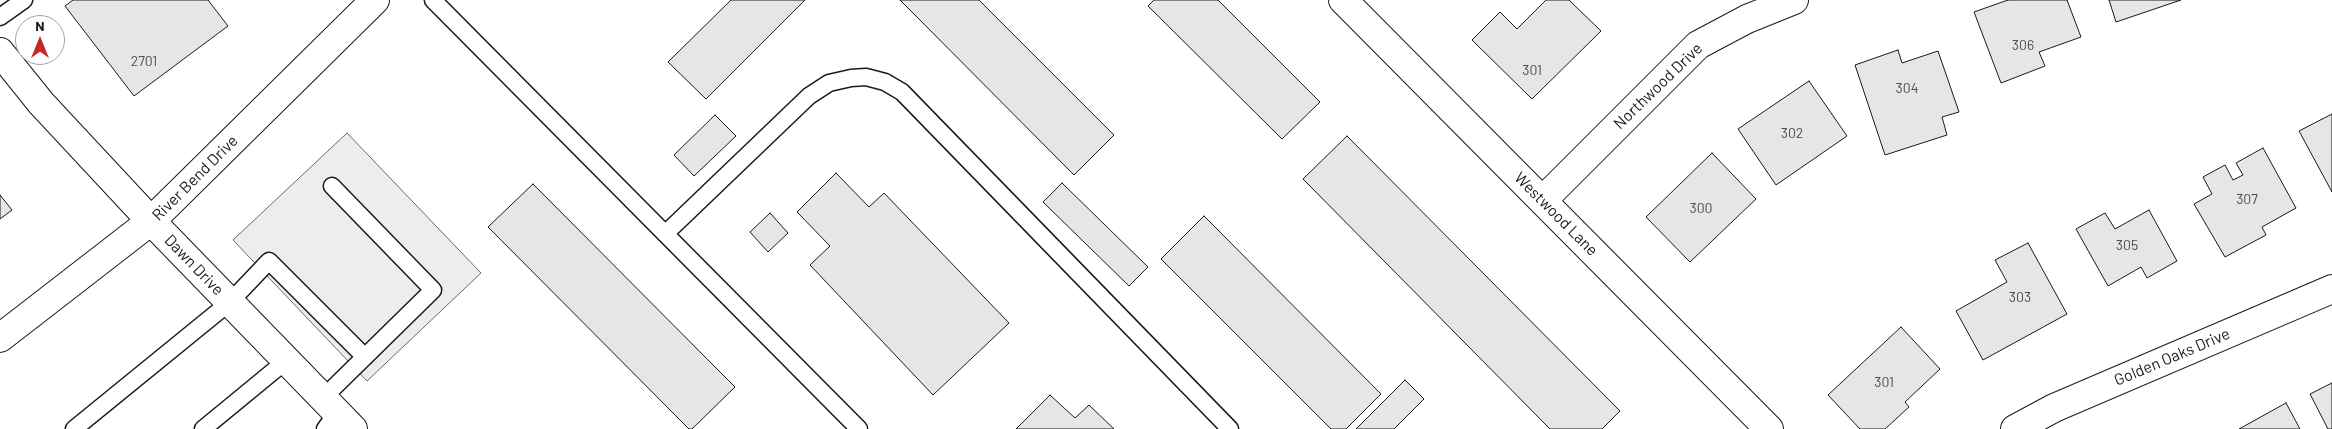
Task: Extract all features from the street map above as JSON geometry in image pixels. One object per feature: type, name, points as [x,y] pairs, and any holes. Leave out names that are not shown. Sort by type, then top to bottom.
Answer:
[{"type":"street","name":"River Bend Drive","points":[[0,338],[151,221],[375,0]]},
{"type":"street","name":"Westwood Lane","points":[[1343,0],[1769,429]]},
{"type":"street","name":"Northwood Drive","points":[[1543,200],[1698,44],[1747,19],[1794,0]]},
{"type":"street","name":"Dawn Drive","points":[[0,52],[41,103],[151,221],[287,360],[335,417]]},
{"type":"street","name":"Golden Oaks Drive","points":[[2014,429],[2054,408],[2332,289]]},
{"type":"lane","points":[[0,17],[24,0]]},
{"type":"lane","points":[[433,0],[859,429]]},
{"type":"lane","points":[[666,234],[809,96],[829,83],[850,78],[866,78],[885,82],[902,92],[1230,429]]},
{"type":"lane","points":[[332,186],[433,290],[365,357],[335,417]]},
{"type":"lane","points":[[74,429],[230,302],[269,261],[365,357]]},
{"type":"lane","points":[[203,429],[287,360]]},
{"type":"shaded area","points":[[347,133],[481,273],[367,381],[233,240]]},
{"type":"building","points":[[73,0],[208,0],[228,26],[134,96],[65,6]]},
{"type":"building","points":[[731,0],[805,0],[706,99],[668,62]]},
{"type":"building","points":[[900,0],[979,0],[1114,135],[1074,175]]},
{"type":"building","points":[[1154,0],[1218,0],[1320,102],[1282,139],[1148,6]]},
{"type":"building","points":[[1546,0],[1569,0],[1601,31],[1532,99],[1472,40],[1500,12],[1517,29]]},
{"type":"building","points":[[2008,0],[2067,0],[2081,37],[2039,52],[2045,66],[2001,83],[1974,12]]},
{"type":"building","points":[[2109,0],[2181,0],[2116,22]]},
{"type":"building","points":[[1898,50],[1902,63],[1938,51],[1959,112],[1942,117],[1947,135],[1885,155],[1855,65]]},
{"type":"building","points":[[1809,81],[1847,136],[1776,185],[1738,129]]},
{"type":"building","points":[[2332,114],[2332,192],[2299,131]]},
{"type":"building","points":[[715,115],[736,136],[694,176],[674,155]]},
{"type":"building","points":[[1347,136],[1620,411],[1602,429],[1550,429],[1303,179]]},
{"type":"building","points":[[2263,148],[2296,208],[2262,227],[2266,235],[2225,257],[2194,204],[2212,194],[2203,177],[2225,165],[2233,180],[2243,175],[2236,163]]},
{"type":"building","points":[[1712,153],[1756,199],[1690,262],[1646,217]]},
{"type":"building","points":[[836,173],[869,207],[884,193],[1009,323],[933,395],[810,265],[830,246],[797,212]]},
{"type":"building","points":[[1062,183],[1148,267],[1129,286],[1043,202]]},
{"type":"building","points":[[533,184],[735,387],[692,429],[689,429],[488,227]]},
{"type":"building","points":[[0,195],[12,210],[0,219]]},
{"type":"building","points":[[2149,210],[2177,261],[2147,278],[2141,267],[2108,286],[2076,229],[2105,213],[2115,229]]},
{"type":"building","points":[[770,213],[788,233],[768,252],[750,232]]},
{"type":"building","points":[[1204,216],[1381,394],[1346,429],[1331,429],[1161,259]]},
{"type":"building","points":[[2028,243],[2067,314],[1983,360],[1956,311],[2007,282],[1995,260]]},
{"type":"building","points":[[1901,327],[1940,369],[1905,402],[1909,407],[1885,429],[1860,429],[1828,395]]},
{"type":"building","points":[[1405,380],[1424,399],[1394,429],[1356,429]]},
{"type":"building","points":[[2332,383],[2332,429],[2328,429],[2310,394]]},
{"type":"building","points":[[1050,395],[1075,418],[1089,405],[1114,429],[1016,429]]},
{"type":"building","points":[[2286,403],[2300,429],[2239,429]]}]
